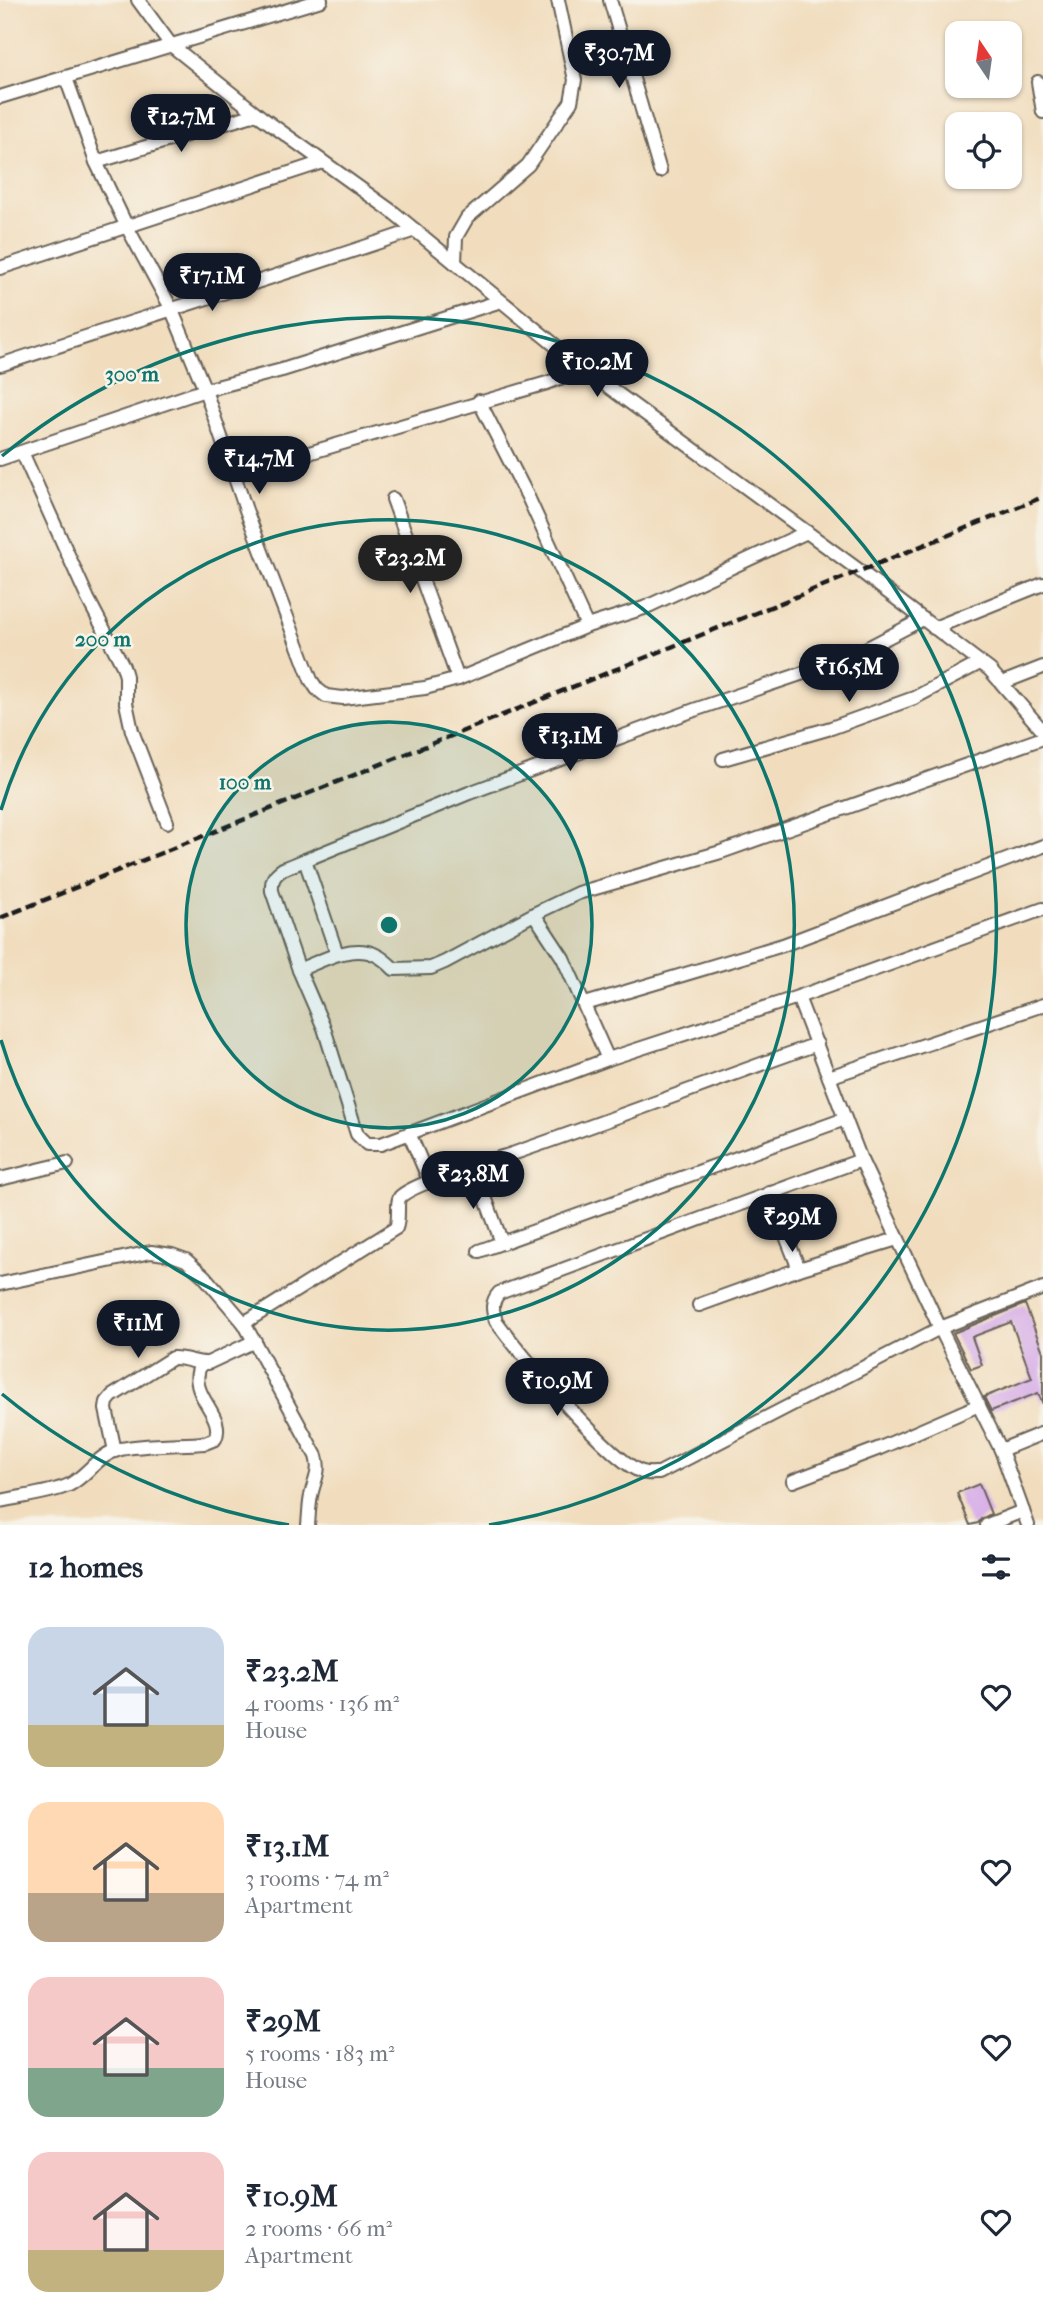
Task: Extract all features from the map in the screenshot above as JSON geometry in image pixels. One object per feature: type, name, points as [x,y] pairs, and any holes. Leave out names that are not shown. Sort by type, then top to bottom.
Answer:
[{"type":"street","points":[[138,0],[171,45],[257,114],[415,230],[584,369],[980,663],[1002,683],[1043,731]]},
{"type":"street","points":[[0,97],[321,0]]},
{"type":"street","points":[[455,263],[456,237],[467,218],[528,165],[570,102],[575,80],[558,0]]},
{"type":"street","points":[[610,0],[660,171]]},
{"type":"street","points":[[66,78],[96,162],[126,225],[171,308],[205,390],[311,680],[326,696],[343,698],[425,688],[458,679],[587,625],[644,608],[807,533]]},
{"type":"street","points":[[1038,82],[1043,111]]},
{"type":"street","points":[[96,162],[257,114]]},
{"type":"street","points":[[0,268],[323,162]]},
{"type":"street","points":[[0,365],[415,230]]},
{"type":"street","points":[[0,459],[205,390],[282,370],[501,301]]},
{"type":"street","points":[[234,475],[547,383],[584,369]]},
{"type":"street","points":[[479,401],[528,497],[587,625]]},
{"type":"street","points":[[22,452],[88,599],[123,666],[126,676],[126,703],[132,731],[167,822]]},
{"type":"street","points":[[393,499],[458,679]]},
{"type":"street","points":[[934,628],[1043,584]]},
{"type":"street","points":[[923,619],[848,657],[469,793],[275,874],[271,881],[272,891],[299,970],[324,1028],[356,1134],[367,1143],[381,1144],[608,1059],[798,997],[1043,909]]},
{"type":"street","points":[[723,759],[831,728],[914,698],[980,663]]},
{"type":"street","points":[[1002,683],[1043,667]]},
{"type":"street","points":[[299,970],[337,954],[368,952],[377,955],[394,969],[430,968],[578,893],[721,852],[1043,738]]},
{"type":"street","points":[[585,1004],[783,945],[1043,846]]},
{"type":"street","points":[[305,860],[337,954]]},
{"type":"street","points":[[534,914],[563,958],[608,1059]]},
{"type":"street","points":[[798,997],[861,1160],[1001,1450],[1028,1525]]},
{"type":"street","points":[[829,1077],[1043,1005]]},
{"type":"street","points":[[244,1323],[396,1228],[400,1198],[430,1182],[817,1044]]},
{"type":"street","points":[[479,1251],[845,1119]]},
{"type":"street","points":[[409,1133],[430,1182]]},
{"type":"street","points":[[861,1160],[499,1293],[493,1299],[492,1310],[496,1321],[578,1416],[621,1459],[643,1473],[659,1473],[940,1328],[1043,1288]]},
{"type":"street","points":[[0,1179],[67,1163]]},
{"type":"street","points":[[474,1167],[502,1243]]},
{"type":"street","points":[[769,1193],[799,1269]]},
{"type":"street","points":[[699,1305],[799,1269],[897,1239]]},
{"type":"street","points":[[0,1284],[151,1252],[186,1260],[204,1276],[244,1323],[310,1445],[319,1466],[309,1504],[308,1525]]},
{"type":"street","points":[[115,1451],[106,1409],[112,1396],[172,1358],[208,1363],[255,1341]]},
{"type":"street","points":[[0,1501],[69,1485],[115,1451],[205,1443],[215,1439],[218,1429],[196,1385],[196,1374],[201,1364]]},
{"type":"street","points":[[793,1481],[880,1448],[979,1405]]},
{"type":"street","points":[[1001,1450],[1043,1433]]},
{"type":"street","points":[[987,1525],[1023,1511]]},
{"type":"building","points":[[1025,1304],[1043,1352],[1043,1404],[1038,1393],[991,1411],[984,1397],[1032,1378],[1011,1322],[972,1337],[982,1365],[971,1369],[953,1333]]},
{"type":"building","points":[[979,1484],[991,1514],[970,1525],[957,1493]]},
{"type":"railway","points":[[0,918],[1043,497]]}]
